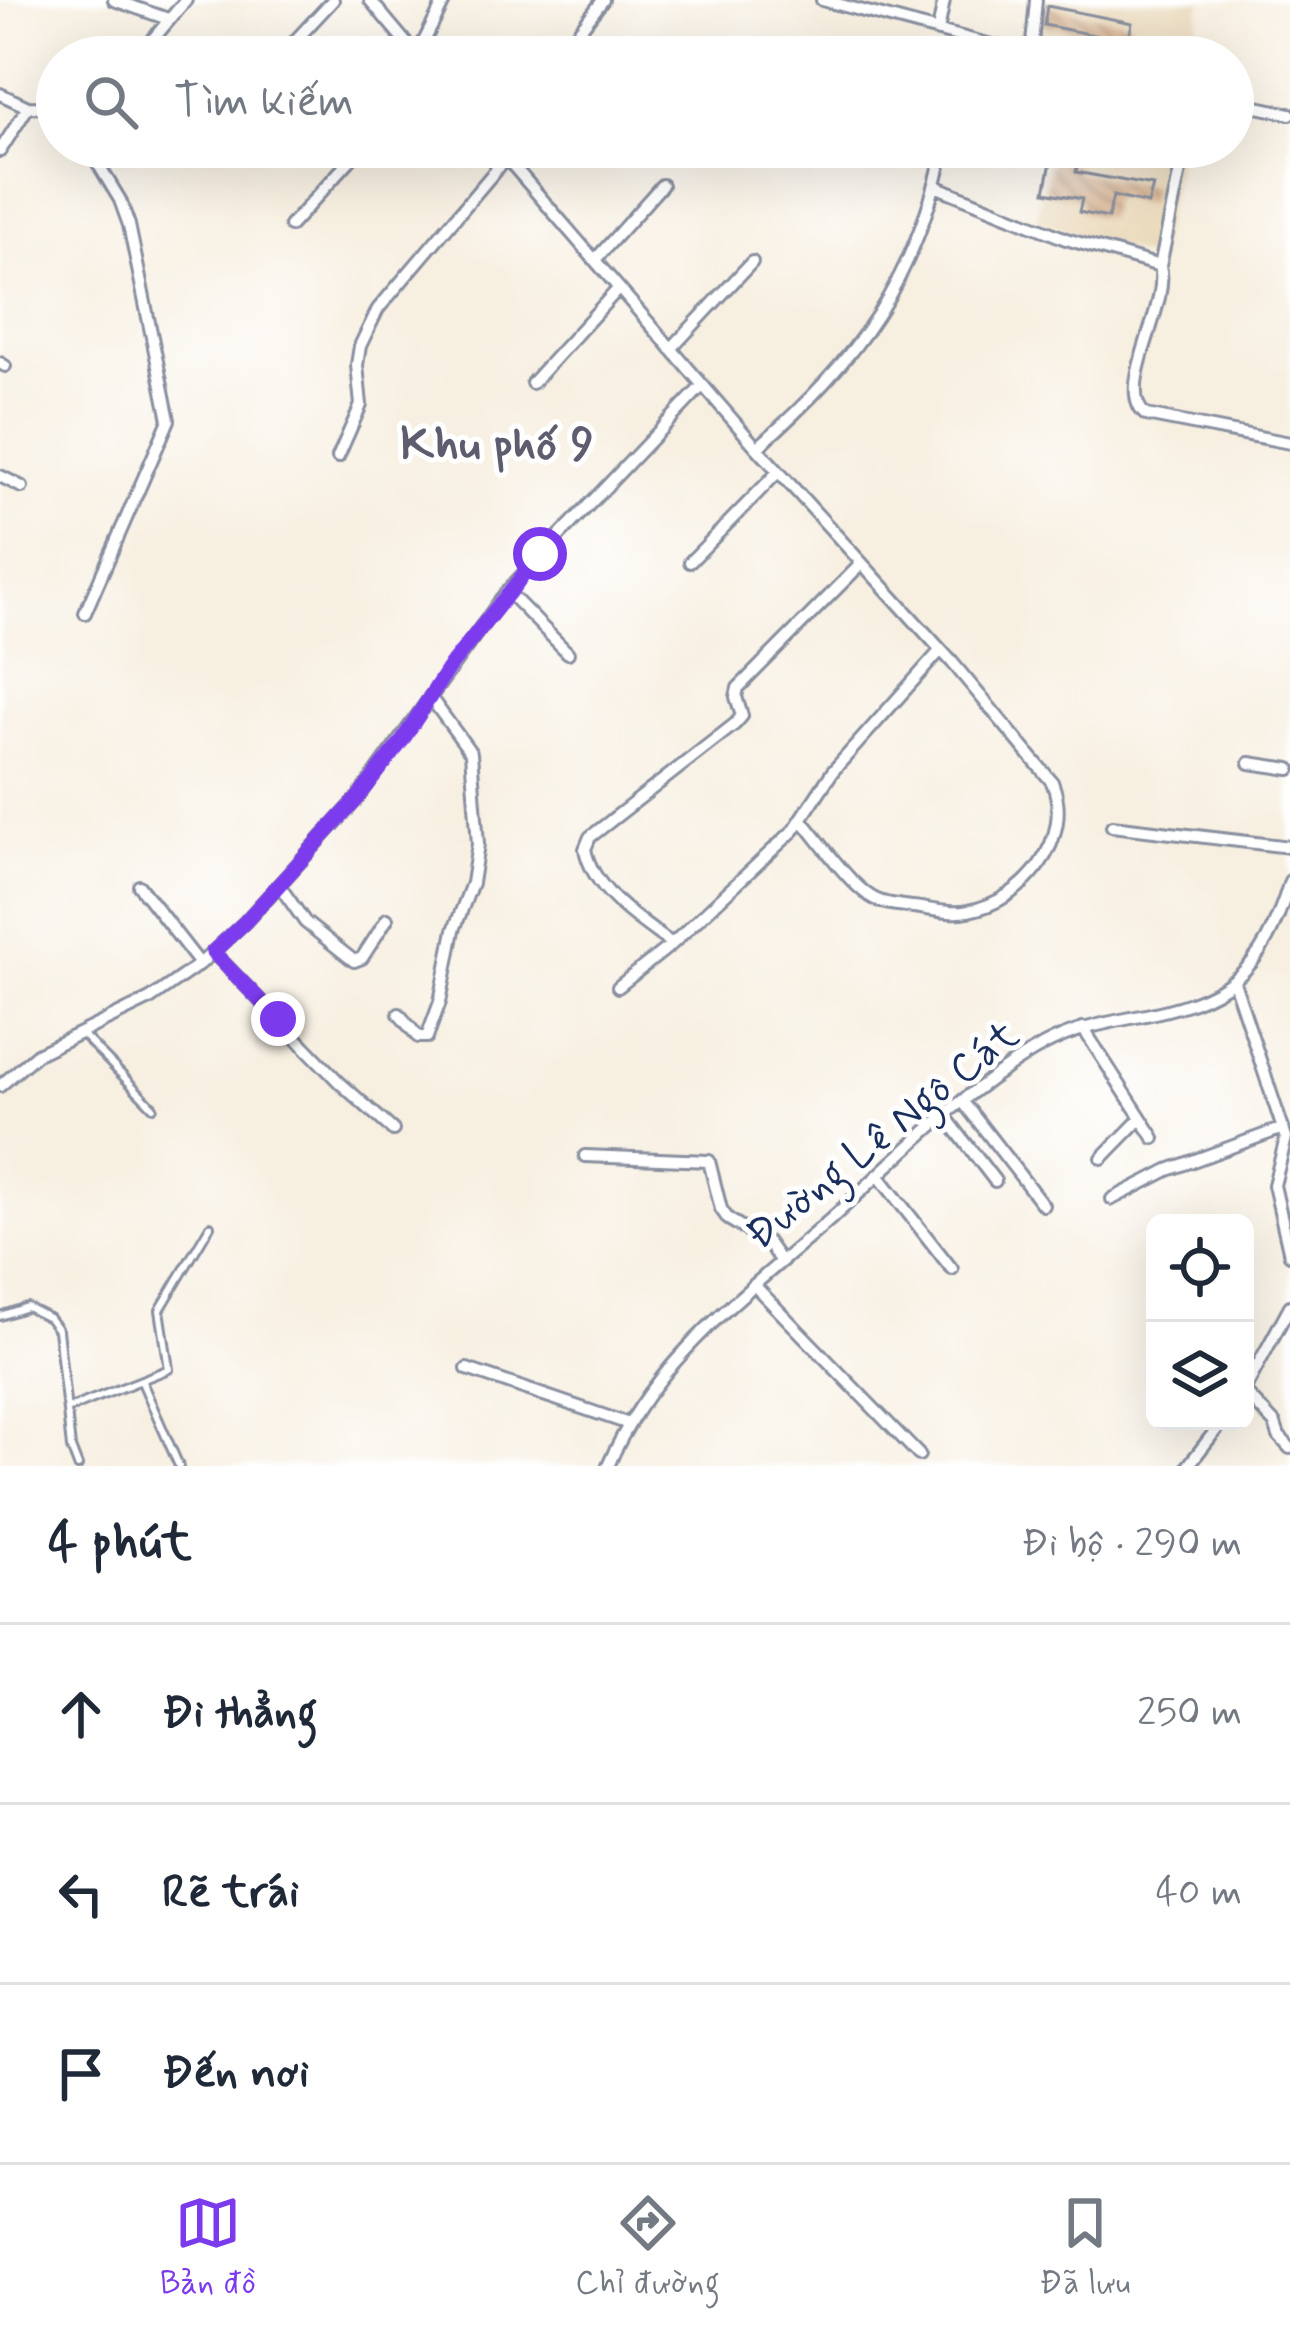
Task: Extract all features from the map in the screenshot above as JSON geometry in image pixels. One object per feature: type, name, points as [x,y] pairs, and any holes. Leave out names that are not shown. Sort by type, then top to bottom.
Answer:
[{"type":"street","points":[[114,0],[169,19]]},
{"type":"street","points":[[155,36],[186,0]]},
{"type":"street","points":[[300,36],[333,0]]},
{"type":"street","points":[[370,0],[401,36]]},
{"type":"street","points":[[428,36],[445,0]]},
{"type":"street","points":[[575,36],[603,0]]},
{"type":"street","points":[[822,0],[957,36]]},
{"type":"street","points":[[938,31],[944,0]]},
{"type":"street","points":[[1035,36],[1036,0]]},
{"type":"street","points":[[0,94],[36,107]]},
{"type":"street","points":[[1254,106],[1290,114]]},
{"type":"street","points":[[0,151],[28,107]]},
{"type":"street","points":[[85,613],[169,420],[129,225],[101,168]]},
{"type":"street","points":[[290,226],[343,168]]},
{"type":"street","points":[[338,458],[361,405],[360,346],[378,309],[498,168]]},
{"type":"street","points":[[515,168],[1052,782],[1060,811],[1040,867],[1013,894],[969,911],[881,902],[854,880],[801,819]]},
{"type":"street","points":[[757,448],[827,383],[860,344],[893,293],[939,168]]},
{"type":"street","points":[[1181,168],[1160,266],[1160,293],[1133,393],[1139,410],[1290,442]]},
{"type":"street","points":[[595,260],[662,185]]},
{"type":"street","points":[[935,186],[1066,238],[1160,266]]},
{"type":"street","points":[[670,349],[752,262]]},
{"type":"street","points":[[532,383],[619,288]]},
{"type":"street","points":[[0,1086],[37,1054],[150,1000],[213,952],[357,799],[507,591],[702,386]]},
{"type":"street","points":[[690,562],[778,472]]},
{"type":"street","points":[[0,476],[22,487]]},
{"type":"street","points":[[672,944],[596,879],[585,849],[590,838],[735,724],[742,716],[738,688],[862,563]]},
{"type":"street","points":[[507,591],[568,653]]},
{"type":"street","points":[[618,987],[672,944],[801,819],[833,770],[940,651]]},
{"type":"street","points":[[398,1014],[418,1037],[427,1037],[476,862],[471,753],[430,697]]},
{"type":"street","points":[[1250,763],[1290,769]]},
{"type":"street","points":[[1112,826],[1290,847]]},
{"type":"street","points":[[1290,880],[1262,950],[1234,982],[1288,1150],[1274,1184],[1290,1256]]},
{"type":"street","points":[[279,885],[305,922],[354,961],[362,958],[387,919]]},
{"type":"street","points":[[140,886],[200,964]]},
{"type":"street","points":[[213,952],[393,1130]]},
{"type":"street","name":"Đường Lê Ngô Cát","points":[[608,1466],[664,1372],[710,1320],[963,1102],[1043,1045],[1083,1028],[1162,1012],[1221,992],[1234,982]]},
{"type":"street","points":[[1083,1028],[1154,1138]]},
{"type":"street","points":[[963,1102],[1043,1205]]},
{"type":"street","points":[[946,1116],[995,1181]]},
{"type":"street","points":[[1102,1158],[1141,1118]]},
{"type":"street","points":[[1112,1199],[1168,1170],[1283,1128]]},
{"type":"street","points":[[585,1156],[709,1161],[721,1210],[767,1242],[781,1262]]},
{"type":"street","points":[[878,1175],[952,1268]]},
{"type":"street","points":[[754,1286],[919,1455]]},
{"type":"street","points":[[1254,1373],[1290,1306]]},
{"type":"street","points":[[467,1369],[629,1424]]},
{"type":"street","points":[[1254,1400],[1290,1436]]},
{"type":"street","points":[[1275,1424],[1290,1448]]},
{"type":"street","points":[[1188,1466],[1216,1430]]},
{"type":"lane","points":[[81,1033],[153,1107]]},
{"type":"lane","points":[[68,1409],[169,1369],[160,1310],[210,1226]]},
{"type":"lane","points":[[0,1316],[27,1307],[39,1311],[58,1330],[70,1448],[78,1466]]},
{"type":"lane","points":[[142,1382],[179,1466]]},
{"type":"shaded area","points":[[1040,0],[1201,0],[1197,36],[1037,36]]},
{"type":"shaded area","points":[[1045,168],[1176,168],[1156,260],[1036,221]]},
{"type":"building","points":[[1047,6],[1132,23],[1129,36],[1098,36],[1044,25]]},
{"type":"building","points":[[1050,168],[1077,168],[1076,172],[1153,186],[1148,204],[1113,196],[1108,218],[1079,212],[1082,199],[1045,192]]},
{"type":"district","name":"Khu phố 9","points":[[497,445]]},
{"type":"route","points":[[278,1019],[213,952],[357,799],[402,741],[447,670],[540,554]]}]
